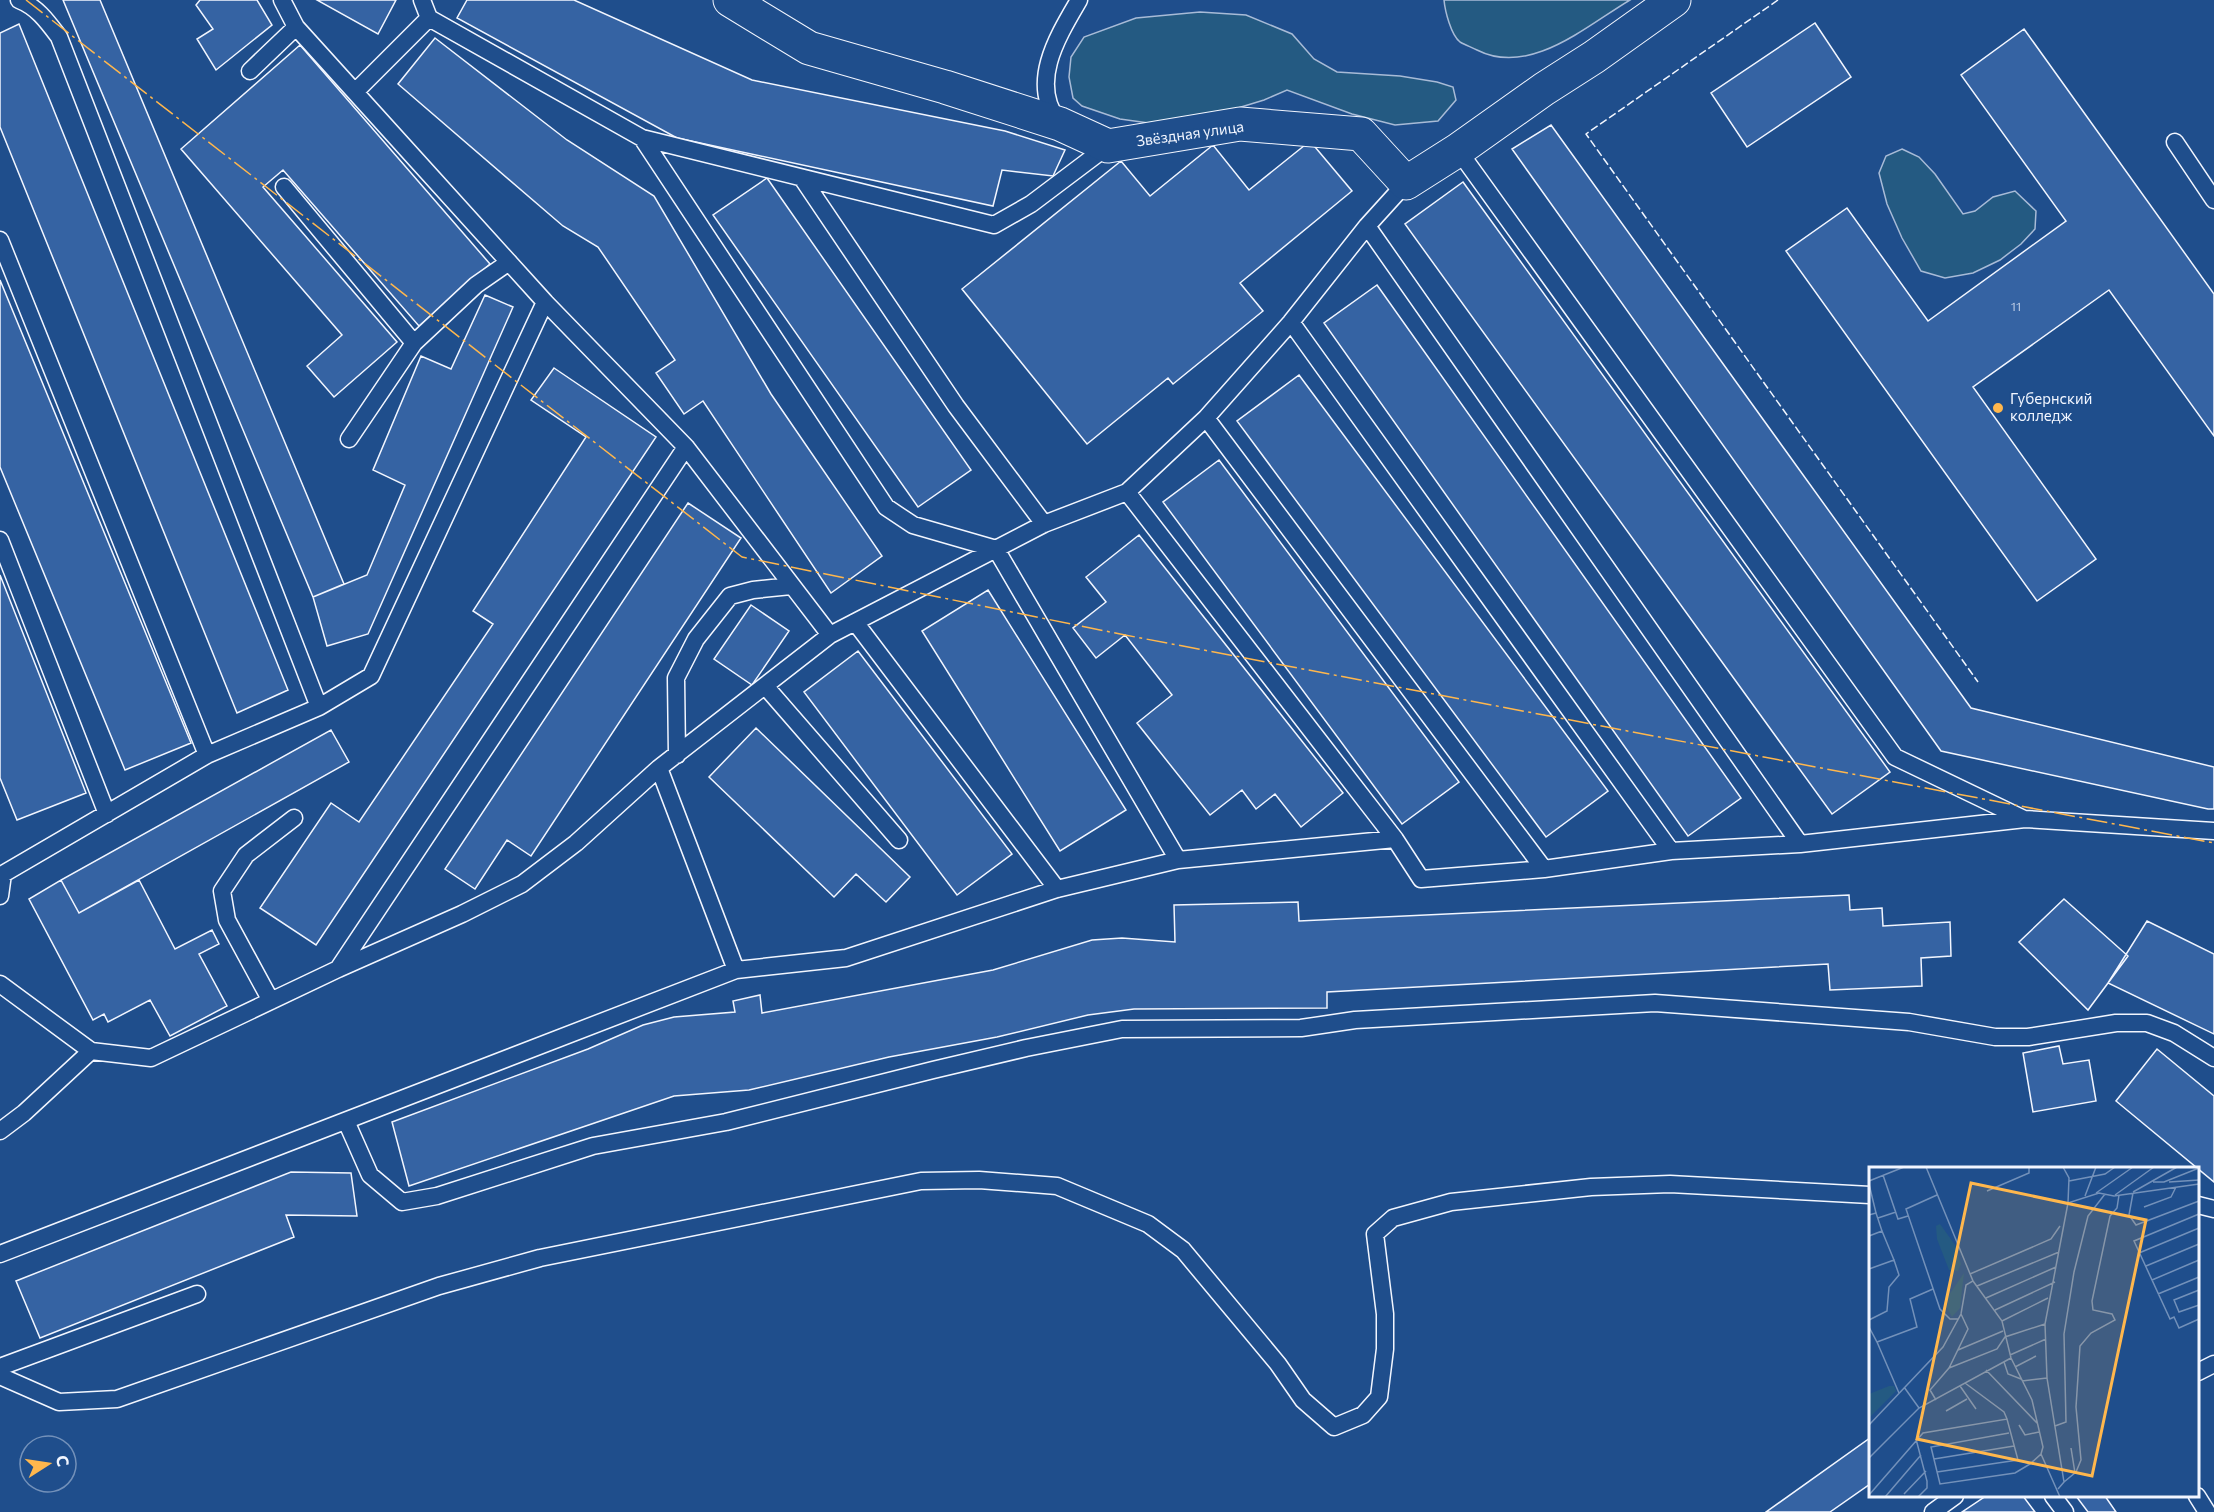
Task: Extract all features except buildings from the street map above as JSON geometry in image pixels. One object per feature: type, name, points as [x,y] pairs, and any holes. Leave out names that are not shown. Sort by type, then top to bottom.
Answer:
[{"type":"street","points":[[730,0],[809,48],[945,87],[1060,124],[1108,146]]},
{"type":"street","points":[[1406,183],[1458,150],[1674,0]]},
{"type":"street","name":"Звёздная улица","points":[[1108,146],[1240,124],[1361,135],[1406,183]]},
{"type":"lane","points":[[19,0],[31,5],[45,18],[59,37],[319,707]]},
{"type":"lane","points":[[282,0],[296,27],[356,90],[545,302],[686,447],[830,635]]},
{"type":"lane","points":[[422,0],[429,18],[642,138],[994,225],[1031,204],[1108,146]]},
{"type":"lane","points":[[1060,124],[1049,110],[1045,78],[1047,65],[1057,41],[1079,0]]},
{"type":"lane","points":[[356,90],[429,18]]},
{"type":"lane","points":[[250,71],[296,27]]},
{"type":"lane","points":[[642,138],[886,507],[913,525],[996,549],[1178,860]]},
{"type":"lane","points":[[2175,142],[2214,200]]},
{"type":"lane","points":[[1458,150],[1895,757],[2025,819]]},
{"type":"lane","points":[[802,177],[956,406],[1044,524]]},
{"type":"lane","points":[[0,984],[91,1051],[151,1058],[522,884],[576,843],[659,768],[830,635],[1044,524],[1127,492],[1206,418],[1291,322],[1367,226],[1406,183]]},
{"type":"lane","points":[[284,187],[414,343]]},
{"type":"lane","points":[[1367,226],[1800,844]]},
{"type":"lane","points":[[0,240],[207,755]]},
{"type":"lane","points":[[349,439],[414,343],[476,285],[509,262]]},
{"type":"lane","points":[[0,897],[2,870],[107,814],[207,755],[319,707],[371,676],[545,302]]},
{"type":"lane","points":[[1291,322],[1671,851]]},
{"type":"lane","points":[[1206,418],[1544,869]]},
{"type":"lane","points":[[338,969],[686,447]]},
{"type":"lane","points":[[1127,492],[1395,839],[1421,879],[1544,869],[1671,851],[1800,844],[2025,819],[2214,831]]},
{"type":"lane","points":[[0,540],[107,814]]},
{"type":"lane","points":[[677,755],[676,678],[696,639],[730,596],[753,590],[791,586]]},
{"type":"lane","points":[[855,622],[1057,889]]},
{"type":"lane","points":[[766,687],[899,840]]},
{"type":"lane","points":[[659,768],[736,970]]},
{"type":"lane","points":[[271,1001],[227,920],[222,891],[246,855],[294,818]]},
{"type":"lane","points":[[0,1254],[736,970],[846,958],[1057,889],[1178,860],[1395,839]]},
{"type":"lane","points":[[346,1121],[370,1176],[402,1202],[437,1196],[593,1146],[726,1122],[1026,1048],[1122,1029],[1301,1028],[1355,1020],[1655,1003],[1909,1022],[1995,1037],[2028,1037],[2116,1023],[2147,1023],[2174,1033],[2214,1058]]},
{"type":"lane","points":[[0,1131],[24,1113],[91,1051]]},
{"type":"lane","points":[[0,1376],[59,1402],[117,1399],[439,1286],[540,1258],[921,1181],[979,1180],[1057,1186],[1148,1224],[1183,1250],[1278,1364],[1303,1400],[1334,1427],[1363,1415],[1379,1397],[1385,1348],[1386,1314],[1375,1234],[1393,1218],[1451,1202],[1591,1187],[1670,1184],[1869,1195]]},
{"type":"lane","points":[[2199,1205],[2214,1209]]},
{"type":"lane","points":[[0,1367],[197,1294]]},
{"type":"lane","points":[[2199,1371],[2214,1364]]},
{"type":"lane","points":[[1933,1512],[1954,1497]]},
{"type":"lane","points":[[2054,1497],[2065,1512]]},
{"type":"lane","points":[[2198,1497],[2207,1512]]},
{"type":"shaded area","points":[[1444,0],[1630,0],[1557,45],[1537,53],[1517,57],[1497,57],[1477,50],[1457,39],[1451,29]]},
{"type":"shaded area","points":[[1200,12],[1246,15],[1292,34],[1314,59],[1337,72],[1400,76],[1437,82],[1453,87],[1456,100],[1438,121],[1395,125],[1352,114],[1287,90],[1264,100],[1192,122],[1163,125],[1120,119],[1082,106],[1073,98],[1069,77],[1071,57],[1084,37],[1136,18]]},
{"type":"shaded area","points":[[1902,149],[1919,157],[1935,174],[1963,214],[1975,211],[1993,197],[2015,191],[2036,211],[2035,229],[2021,244],[2000,260],[1973,273],[1945,278],[1921,271],[1902,238],[1887,204],[1879,173],[1886,156]]},
{"type":"fence","points":[[1778,0],[1586,134],[1978,682]]},
{"type":"power","points":[[26,0],[742,557],[1125,635],[2214,843]]},
{"type":"place","name":"Губернский колледж","points":[[1998,408]]}]
